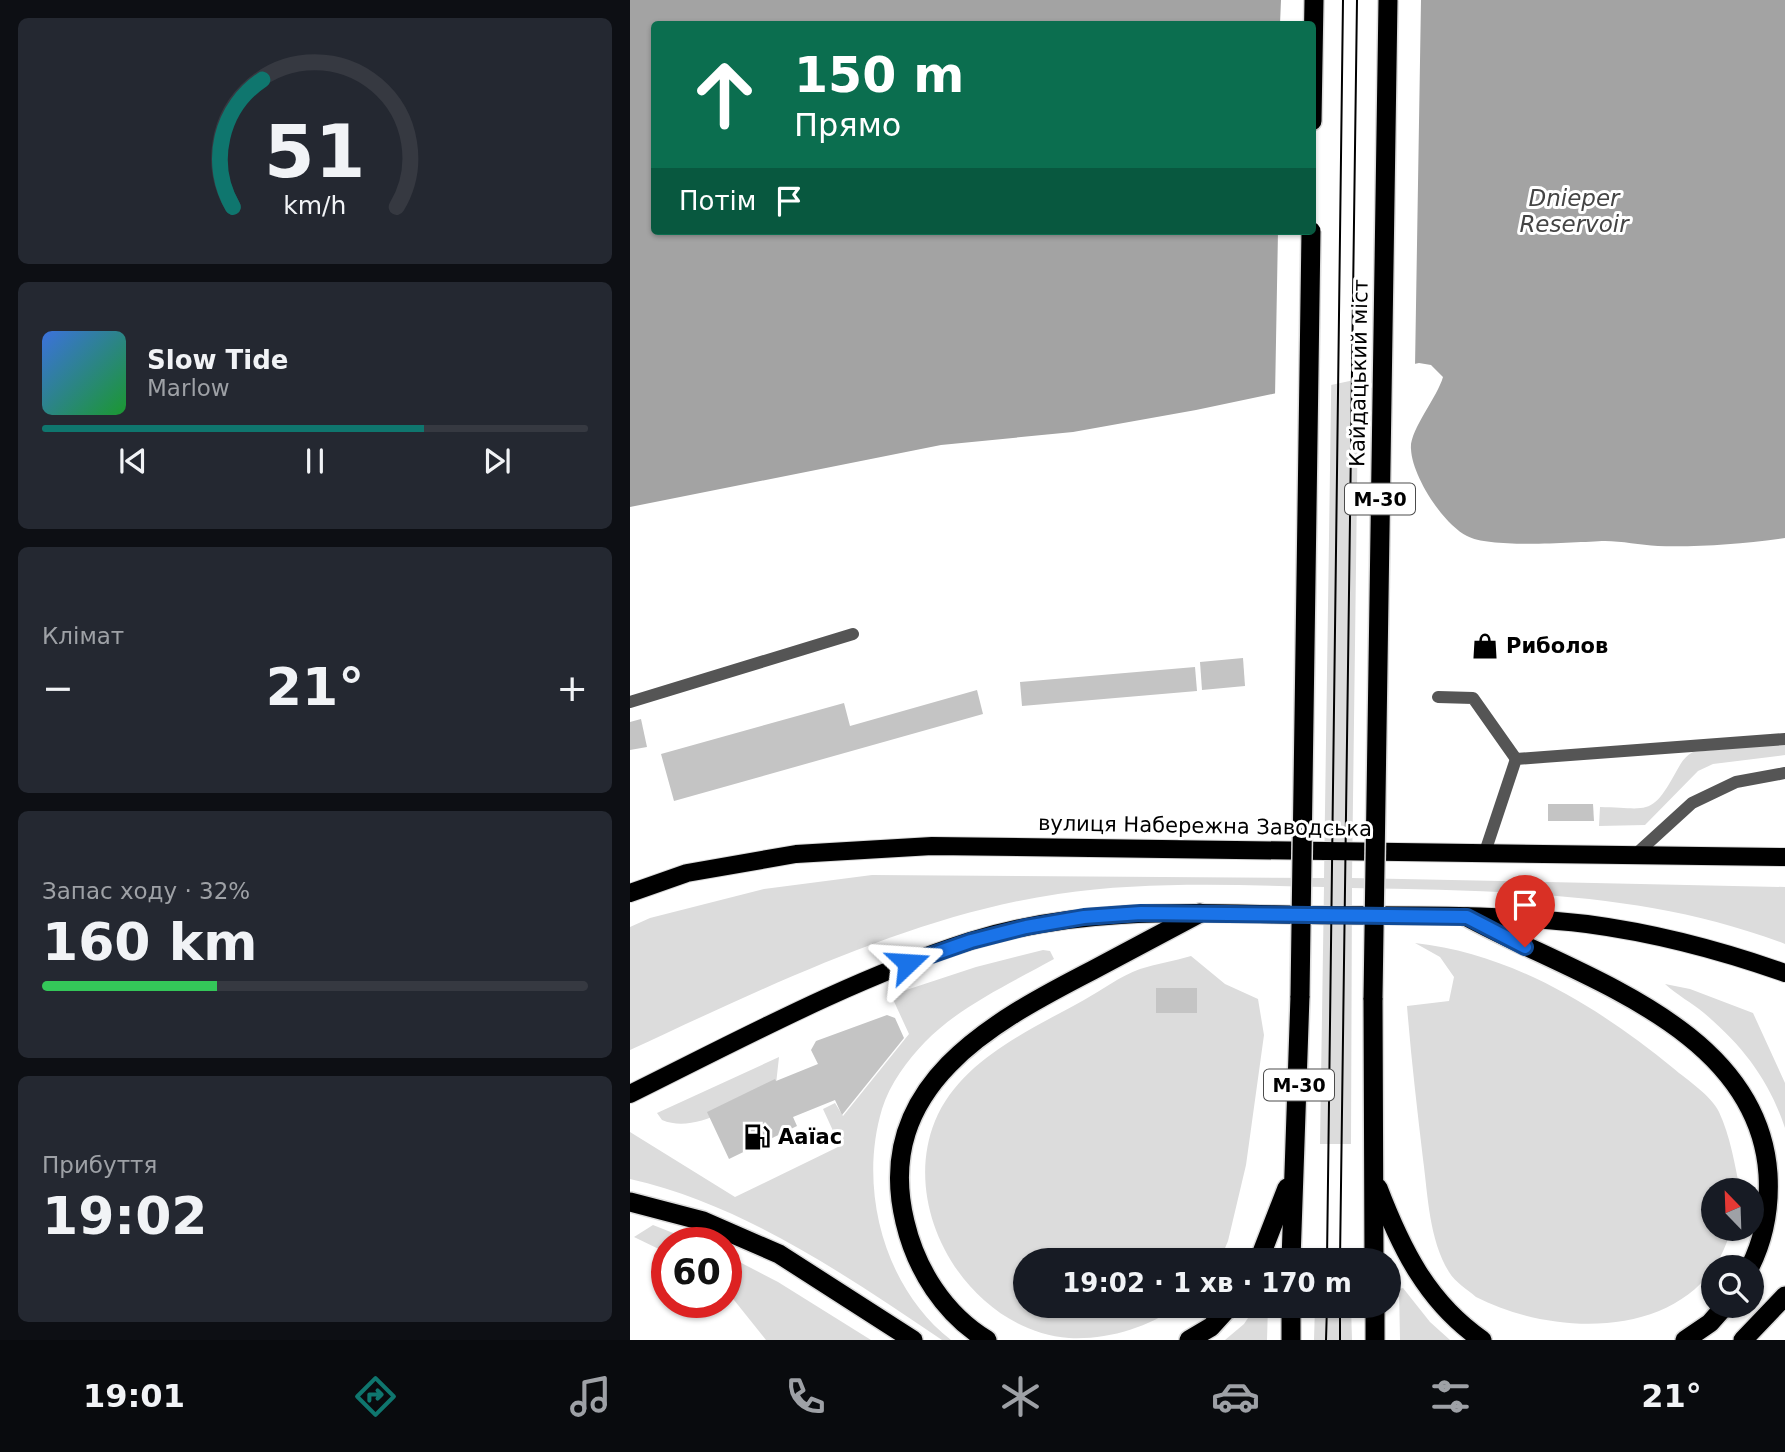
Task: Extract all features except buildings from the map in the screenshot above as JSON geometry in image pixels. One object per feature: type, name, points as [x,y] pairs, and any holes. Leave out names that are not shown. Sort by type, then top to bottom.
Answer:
[{"type":"highway","points":[[1314,0],[1314,21]]},
{"type":"highway","name":"Кайдацький міст","points":[[1373,1174],[1373,998],[1388,0]]},
{"type":"highway","name":"М-30","points":[[1291,1248],[1300,996],[1311,235]]},
{"type":"highway","points":[[987,1340],[958,1318],[939,1296],[909,1241],[902,1211],[900,1175],[915,1110],[932,1082],[957,1053],[992,1026],[1200,913]]},
{"type":"highway","points":[[1467,917],[1607,985],[1655,1014],[1723,1068],[1746,1100],[1767,1157],[1769,1199],[1762,1243],[1756,1255]]},
{"type":"highway","points":[[1264,1248],[1292,1174]]},
{"type":"highway","points":[[1373,1174],[1398,1239],[1425,1286],[1461,1325],[1482,1340]]},
{"type":"highway","name":"М-30","points":[[1373,1174],[1374,1248]]},
{"type":"highway","points":[[630,1202],[703,1221],[779,1254],[912,1340]]},
{"type":"highway","points":[[1743,1340],[1785,1296]]},
{"type":"highway","points":[[1189,1340],[1211,1327],[1219,1318]]},
{"type":"highway","points":[[1291,1318],[1291,1340]]},
{"type":"highway","points":[[1375,1318],[1375,1340]]},
{"type":"highway","points":[[1685,1340],[1714,1318]]},
{"type":"main road","name":"вулиця Набережна Заводська","points":[[630,893],[687,873],[796,854],[932,846],[1785,857]]},
{"type":"main road","points":[[630,1094],[853,988],[971,941],[1084,917],[1200,913],[1467,917],[1620,929],[1706,947],[1785,973]]},
{"type":"lane","points":[[630,702],[853,634]]},
{"type":"lane","points":[[1438,697],[1473,698],[1516,759]]},
{"type":"lane","points":[[1516,759],[1785,739]]},
{"type":"lane","points":[[1485,852],[1516,759]]},
{"type":"lane","points":[[1635,855],[1692,803],[1736,782],[1785,773]]},
{"type":"shaded area","points":[[1333,265],[1359,333],[1352,878],[1785,887],[1785,944],[1733,926],[1680,913],[1572,897],[1352,888],[1351,1144],[1320,1144],[1324,887],[1124,887],[1058,894],[1003,904],[949,919],[839,957],[630,1050],[630,927],[650,918],[764,889],[872,875],[1324,878]]},
{"type":"shaded area","points":[[1785,743],[1785,755],[1713,764],[1698,771],[1645,825],[1599,826],[1600,807],[1639,808],[1654,803],[1683,761],[1693,752]]},
{"type":"shaded area","points":[[1415,943],[1486,959],[1553,987],[1615,1024],[1698,1088],[1715,1106],[1729,1140],[1737,1178],[1701,1178],[1701,1241],[1726,1241],[1720,1255],[1701,1255],[1701,1281],[1691,1292],[1660,1311],[1624,1321],[1586,1324],[1547,1320],[1510,1311],[1476,1297],[1452,1276],[1437,1246],[1430,1217],[1407,1006],[1449,1001],[1454,977],[1440,957]]},
{"type":"shaded area","points":[[1043,950],[1050,951],[1054,959],[970,1006],[925,1042],[900,1073],[882,1109],[875,1140],[873,1172],[882,1235],[893,1265],[909,1293],[928,1318],[951,1340],[942,1340],[831,1267],[754,1224],[714,1206],[630,1179],[630,1132],[735,1197],[840,1146],[823,1109],[835,1103],[843,1116],[909,1034],[891,995],[976,967]]},
{"type":"shaded area","points":[[1191,956],[1225,984],[1258,999],[1264,1035],[1246,1165],[1228,1241],[1225,1248],[1013,1248],[1013,1318],[1159,1318],[1126,1331],[1098,1337],[1069,1338],[1033,1330],[1001,1314],[973,1290],[951,1261],[935,1228],[926,1192],[926,1156],[935,1121],[946,1100],[961,1081],[999,1049],[1125,975]]},
{"type":"shaded area","points":[[1665,984],[1690,989],[1753,1013],[1785,1083],[1785,1128],[1763,1079],[1743,1051],[1704,1013]]},
{"type":"shaded area","points":[[779,1057],[776,1084],[720,1114],[690,1123],[676,1123],[662,1120],[657,1113]]},
{"type":"shaded area","points":[[653,1225],[658,1227],[651,1227],[651,1245],[634,1237]]},
{"type":"shaded area","points":[[742,1263],[778,1282],[871,1340],[766,1340],[742,1310]]},
{"type":"shaded area","points":[[1401,1288],[1430,1322],[1450,1340],[1400,1340]]},
{"type":"shaded area","points":[[1248,1318],[1268,1318],[1267,1340],[1225,1340]]},
{"type":"shaded area","points":[[1315,1318],[1351,1318],[1352,1340],[1314,1340]]},
{"type":"water","name":"Dnieper Reservoir","points":[[630,0],[1785,0],[1785,538],[1722,545],[1674,546],[1605,541],[1513,544],[1467,536],[1448,521],[1430,498],[1413,460],[1411,449],[1414,433],[1443,377],[1431,365],[1419,363],[1196,410],[1073,432],[941,445],[630,507]]},
{"type":"pier","points":[[1281,0],[1421,0],[1415,367],[1275,397],[1278,235],[1316,235],[1316,21],[1280,21]]},
{"type":"tram line","points":[[1327,1248],[1343,0]]},
{"type":"tram line","points":[[1340,1248],[1357,0]]},
{"type":"tram line","points":[[1326,1340],[1327,1318]]},
{"type":"tram line","points":[[1340,1318],[1340,1340]]},
{"type":"place","name":"Риболов","points":[[1485,646]]},
{"type":"place","name":"Ааїас","points":[[757,1137]]},
{"type":"route","points":[[908,963],[971,941],[1026,927],[1084,917],[1141,913],[1467,917],[1525,947]]}]
